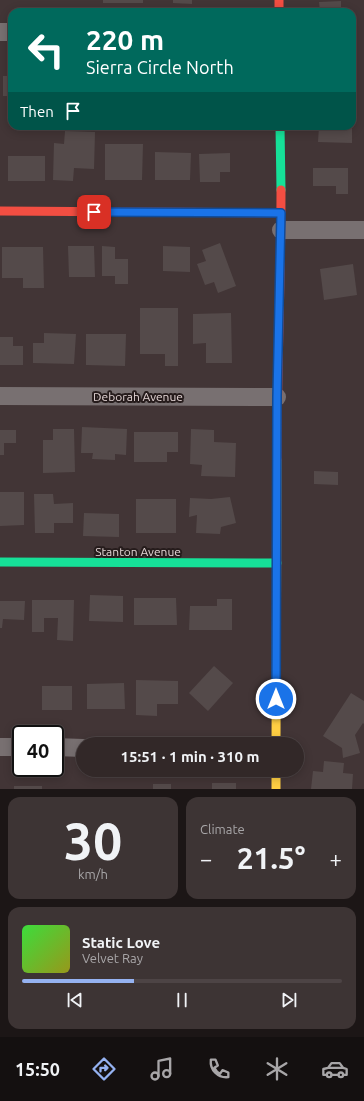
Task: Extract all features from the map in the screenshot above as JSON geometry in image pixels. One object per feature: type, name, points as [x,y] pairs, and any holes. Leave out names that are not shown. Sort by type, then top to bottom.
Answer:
[{"type":"street","points":[[276,737],[277,397],[281,221],[280,130]]},
{"type":"street","points":[[0,211],[281,221],[364,230]]},
{"type":"street","name":"Deborah Avenue","points":[[0,396],[277,397]]},
{"type":"street","name":"Stanton Avenue","points":[[0,562],[277,563]]},
{"type":"street","points":[[0,747],[12,747]]},
{"type":"street","points":[[64,747],[76,748]]},
{"type":"street","points":[[276,777],[276,789]]},
{"type":"building","points":[[103,0],[143,0],[143,3],[103,3]]},
{"type":"building","points":[[173,0],[192,0],[192,4],[173,3]]},
{"type":"building","points":[[341,1],[341,8],[320,8],[319,2]]},
{"type":"building","points":[[3,76],[8,76],[8,96],[3,96]]},
{"type":"building","points":[[319,130],[352,130],[352,143],[318,142]]},
{"type":"building","points":[[65,131],[95,132],[94,169],[74,168],[73,181],[53,180],[54,143],[64,144]]},
{"type":"building","points":[[105,144],[143,144],[142,180],[105,180]]},
{"type":"building","points":[[155,152],[191,153],[190,180],[155,180]]},
{"type":"building","points":[[230,153],[230,172],[220,172],[220,182],[200,182],[199,154]]},
{"type":"building","points":[[8,156],[45,156],[45,181],[8,181]]},
{"type":"building","points":[[313,168],[348,168],[348,194],[336,194],[336,186],[313,186]]},
{"type":"building","points":[[220,243],[236,286],[218,293],[214,282],[205,285],[197,264],[206,261],[202,250]]},
{"type":"building","points":[[68,246],[94,246],[95,277],[69,277]]},
{"type":"building","points":[[102,246],[115,247],[115,259],[128,259],[128,284],[115,284],[115,276],[102,276]]},
{"type":"building","points":[[163,246],[190,247],[190,272],[163,271]]},
{"type":"building","points":[[2,247],[43,247],[44,288],[23,288],[23,278],[2,278]]},
{"type":"building","points":[[353,264],[357,295],[324,300],[320,269]]},
{"type":"building","points":[[140,308],[178,308],[178,366],[165,366],[165,354],[140,354]]},
{"type":"building","points":[[231,313],[232,363],[206,363],[206,343],[193,344],[193,314]]},
{"type":"building","points":[[44,333],[76,334],[74,364],[33,363],[33,343],[44,343]]},
{"type":"building","points":[[86,334],[126,334],[125,366],[86,365]]},
{"type":"building","points":[[0,337],[13,337],[13,346],[23,346],[23,365],[0,365]]},
{"type":"building","points":[[82,427],[127,429],[126,455],[115,454],[115,460],[92,459],[93,453],[81,453]]},
{"type":"building","points":[[53,429],[74,429],[75,472],[43,473],[43,440],[53,440]]},
{"type":"building","points":[[191,429],[214,430],[214,442],[236,443],[235,477],[201,476],[202,465],[190,464]]},
{"type":"building","points":[[0,430],[16,430],[16,443],[4,443],[4,455],[0,455]]},
{"type":"building","points":[[134,432],[178,432],[178,452],[167,452],[167,462],[134,462]]},
{"type":"building","points":[[314,471],[338,472],[338,485],[314,484]]},
{"type":"building","points":[[0,492],[24,492],[24,525],[0,526]]},
{"type":"building","points":[[34,494],[53,494],[54,504],[73,503],[73,523],[54,523],[54,533],[35,533]]},
{"type":"building","points":[[230,497],[236,523],[221,527],[220,534],[196,533],[197,515],[189,517],[190,498],[211,499]]},
{"type":"building","points":[[136,499],[176,499],[176,533],[136,533]]},
{"type":"building","points":[[84,513],[119,514],[119,537],[83,536]]},
{"type":"building","points":[[90,595],[123,596],[123,622],[89,621]]},
{"type":"building","points":[[134,598],[176,598],[177,625],[134,625]]},
{"type":"building","points":[[217,599],[232,599],[232,630],[189,630],[190,606],[217,606]]},
{"type":"building","points":[[32,600],[74,600],[73,641],[57,640],[58,618],[44,618],[44,632],[32,632]]},
{"type":"building","points":[[0,601],[25,601],[24,620],[3,619],[2,628],[0,628]]},
{"type":"building","points":[[214,666],[233,683],[208,711],[189,693]]},
{"type":"building","points":[[136,680],[178,681],[178,704],[157,704],[157,716],[136,715]]},
{"type":"building","points":[[124,683],[125,709],[87,709],[87,684]]},
{"type":"building","points":[[42,686],[72,686],[72,710],[42,710]]},
{"type":"building","points":[[351,693],[364,701],[364,724],[363,723],[355,735],[360,753],[343,758],[342,748],[323,736]]},
{"type":"building","points":[[324,761],[344,763],[343,773],[353,774],[352,789],[311,789],[313,771],[323,772]]},
{"type":"building","points":[[212,783],[236,783],[236,789],[212,789]]},
{"type":"building","points":[[153,784],[171,784],[171,789],[153,789]]},
{"type":"building","points":[[14,786],[42,786],[42,789],[14,789]]},
{"type":"traffic: fast","points":[[280,130],[281,190]]},
{"type":"traffic: fast","points":[[0,562],[277,563]]},
{"type":"traffic: slow","points":[[276,737],[277,460]]},
{"type":"traffic: slow","points":[[276,777],[276,789]]},
{"type":"traffic: jam","points":[[279,0],[279,8]]},
{"type":"traffic: jam","points":[[277,460],[281,190]]},
{"type":"traffic: jam","points":[[0,211],[281,213]]},
{"type":"route","points":[[94,212],[281,213],[277,397],[276,699]]}]
